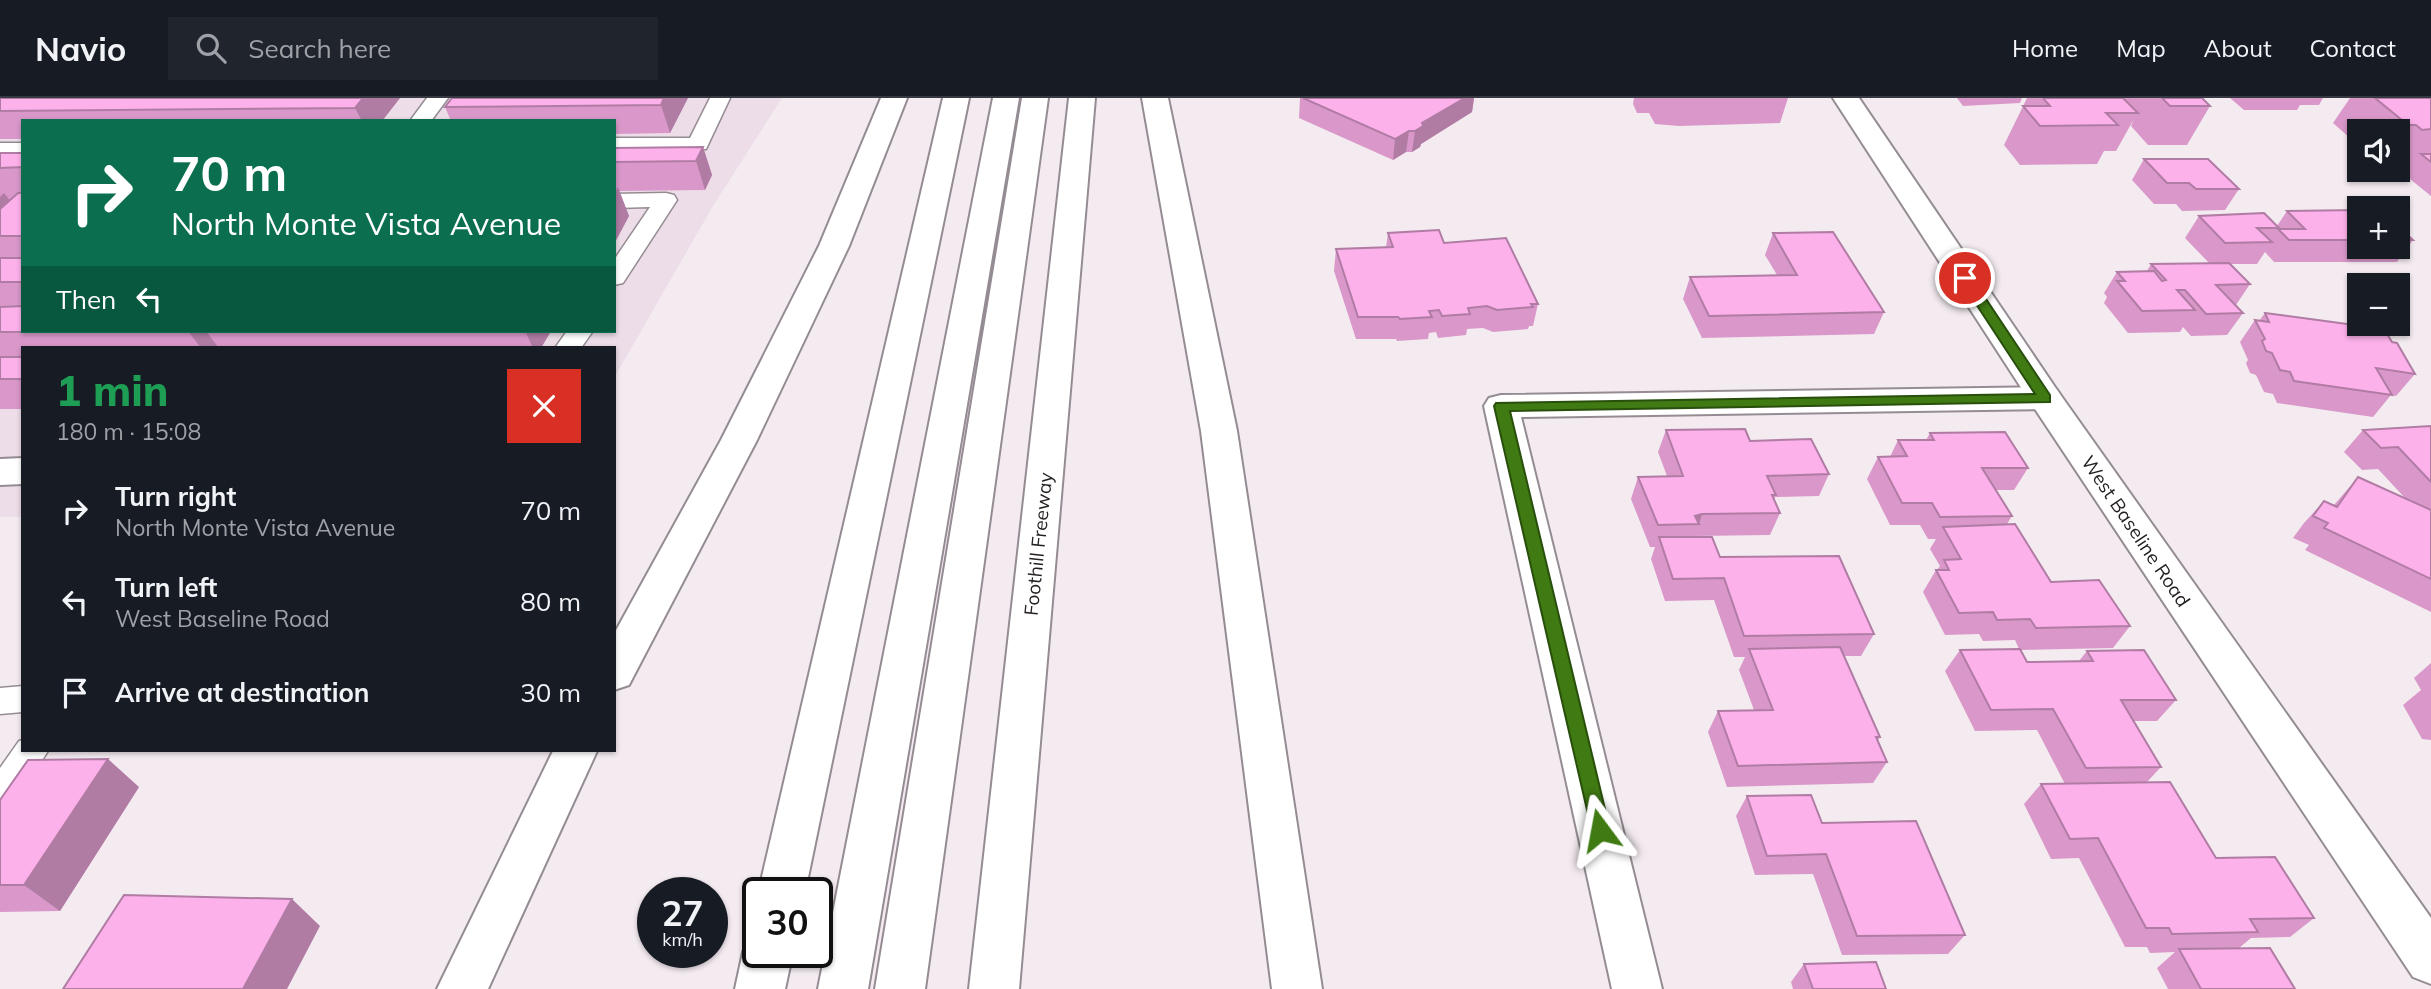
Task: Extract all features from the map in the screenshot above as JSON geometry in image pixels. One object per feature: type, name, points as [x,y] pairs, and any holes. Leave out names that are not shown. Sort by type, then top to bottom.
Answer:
[{"type":"main road","points":[[616,669],[739,440],[834,246],[894,98]]},
{"type":"main road","points":[[784,877],[956,98]]},
{"type":"main road","points":[[843,989],[1006,98]]},
{"type":"main road","points":[[900,989],[1035,98]]},
{"type":"main road","name":"Foothill Freeway","points":[[994,989],[1082,98]]},
{"type":"main road","points":[[1155,98],[1219,431],[1297,989]]},
{"type":"main road","name":"West Baseline Road","points":[[1846,98],[2045,398],[2431,960]]},
{"type":"main road","points":[[1637,989],[1502,406],[2045,398]]},
{"type":"main road","points":[[0,472],[21,471]]},
{"type":"main road","points":[[462,989],[575,752]]},
{"type":"main road","points":[[760,989],[765,968]]},
{"type":"lane","points":[[422,119],[438,98]]},
{"type":"lane","points":[[616,144],[698,144],[720,98]]},
{"type":"lane","points":[[0,149],[21,149]]},
{"type":"lane","points":[[616,201],[666,200],[616,275]]},
{"type":"lane","points":[[0,701],[21,699]]},
{"type":"lane","points":[[0,796],[30,752]]},
{"type":"shaded area","points":[[0,98],[782,98],[713,206],[616,375],[616,346],[21,346],[21,517],[0,517]]},
{"type":"building","points":[[0,98],[363,98],[355,108],[0,111]]},
{"type":"building","points":[[452,98],[664,98],[661,105],[445,107]]},
{"type":"building","points":[[1303,98],[1465,98],[1422,123],[1423,126],[1415,131],[1409,131],[1395,139]]},
{"type":"building","points":[[2043,98],[2123,98],[2138,113],[2106,113],[2118,125],[2040,126],[2023,106],[2050,106]]},
{"type":"building","points":[[2162,98],[2202,98],[2210,106],[2170,106]]},
{"type":"building","points":[[2375,98],[2431,98],[2431,129],[2422,130],[2416,125],[2410,125],[2410,119],[2401,119]]},
{"type":"building","points":[[703,147],[696,161],[616,162],[616,148]]},
{"type":"building","points":[[0,153],[21,153],[21,167],[0,168]]},
{"type":"building","points":[[2421,154],[2431,154],[2431,162]]},
{"type":"building","points":[[2144,159],[2208,159],[2239,189],[2196,189],[2189,183],[2167,183]]},
{"type":"building","points":[[21,193],[21,236],[0,236],[0,209]]},
{"type":"building","points":[[2347,210],[2347,240],[2289,240],[2278,229],[2305,229],[2287,211]]},
{"type":"building","points":[[2264,213],[2279,228],[2257,228],[2272,242],[2225,243],[2199,216]]},
{"type":"building","points":[[1439,230],[1444,243],[1506,238],[1538,304],[1531,304],[1533,307],[1497,310],[1487,306],[1468,308],[1470,314],[1442,316],[1439,310],[1429,311],[1432,317],[1358,317],[1336,249],[1393,247],[1388,233]]},
{"type":"building","points":[[1833,232],[1884,312],[1709,316],[1690,277],[1797,275],[1773,233]]},
{"type":"building","points":[[0,258],[21,258],[21,282],[0,282]]},
{"type":"building","points":[[2229,263],[2250,284],[2216,285],[2243,313],[2206,314],[2185,290],[2177,290],[2195,310],[2142,311],[2117,281],[2125,281],[2117,272],[2154,271],[2162,281],[2166,280],[2151,264]]},
{"type":"building","points":[[21,306],[21,332],[0,332],[0,307]]},
{"type":"building","points":[[2265,313],[2347,324],[2347,336],[2388,336],[2392,342],[2397,343],[2415,374],[2376,368],[2392,395],[2294,381],[2290,372],[2280,370],[2272,353],[2266,351],[2262,341],[2265,339],[2255,320],[2269,322]]},
{"type":"building","points":[[0,357],[21,357],[21,379],[0,379]]},
{"type":"building","points":[[2431,426],[2431,482],[2398,447],[2381,448],[2363,430]]},
{"type":"building","points":[[1745,429],[1750,441],[1811,439],[1829,474],[1767,476],[1776,495],[1772,495],[1780,513],[1702,514],[1695,516],[1699,524],[1658,525],[1638,477],[1683,476],[1666,430]]},
{"type":"building","points":[[2005,432],[2028,468],[1982,468],[2012,516],[1940,517],[1932,503],[1902,503],[1878,457],[1907,456],[1898,440],[1934,440],[1930,433]]},
{"type":"building","points":[[2358,477],[2431,510],[2431,579],[2324,528],[2328,523],[2313,516],[2324,501],[2337,507]]},
{"type":"building","points":[[2015,524],[2051,582],[2099,580],[2130,626],[2036,628],[2030,619],[1997,620],[1993,612],[1959,613],[1936,570],[1949,570],[1944,560],[1961,559],[1943,527]]},
{"type":"building","points":[[1659,537],[1712,537],[1720,557],[1839,556],[1874,634],[1744,636],[1724,578],[1673,579]]},
{"type":"building","points":[[1840,647],[1880,737],[1876,737],[1887,762],[1738,766],[1718,711],[1773,710],[1749,649]]},
{"type":"building","points":[[2020,649],[2027,662],[2093,661],[2087,651],[2144,650],[2176,700],[2121,700],[2161,767],[2086,768],[2053,709],[1991,710],[1960,650]]},
{"type":"building","points":[[108,759],[24,885],[0,885],[0,800],[28,760]]},
{"type":"building","points":[[2170,782],[2216,858],[2275,857],[2314,918],[2250,919],[2258,932],[2172,934],[2169,928],[2146,928],[2098,838],[2070,839],[2041,784]]},
{"type":"building","points":[[1811,795],[1822,823],[1916,821],[1965,935],[1857,936],[1826,854],[1767,856],[1747,796]]},
{"type":"building","points":[[124,895],[292,899],[243,989],[63,989]]},
{"type":"building","points":[[2270,948],[2295,989],[2201,989],[2179,949]]},
{"type":"building","points":[[1876,962],[1886,989],[1813,989],[1804,964]]},
{"type":"route","points":[[1600,830],[1502,406],[2045,398],[1965,278]]}]
